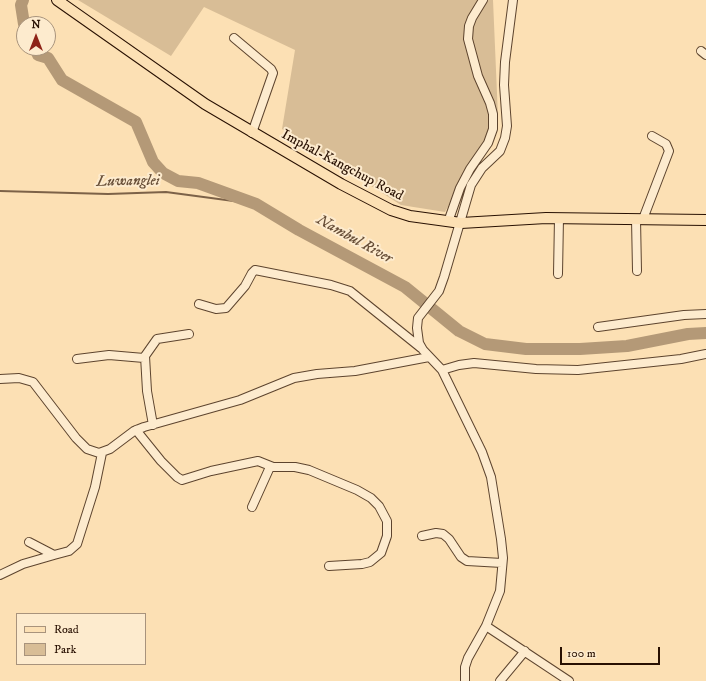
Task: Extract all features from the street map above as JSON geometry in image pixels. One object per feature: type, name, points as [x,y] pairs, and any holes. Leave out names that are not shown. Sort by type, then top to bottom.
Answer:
[{"type":"main road","name":"Imphal-Kangchup Road","points":[[57,0],[67,3],[205,104],[341,184],[391,210],[410,216],[461,223],[559,218],[706,220]]},
{"type":"street","points":[[448,222],[460,188],[470,169],[488,143],[493,129],[493,114],[490,103],[478,76],[468,39],[469,26],[472,18],[483,0]]},
{"type":"street","points":[[423,349],[418,335],[418,318],[439,291],[475,178],[487,162],[500,151],[505,138],[507,126],[504,85],[505,62],[513,0]]},
{"type":"street","points":[[234,38],[271,68],[273,73],[252,133]]},
{"type":"street","points":[[637,271],[639,219],[669,151],[666,144],[652,136]]},
{"type":"street","points":[[558,274],[559,218]]},
{"type":"street","points":[[199,304],[216,309],[226,308],[245,286],[255,270],[331,285],[350,291],[423,349],[442,370],[487,465],[496,499],[502,539],[500,591],[486,626],[468,658],[465,667],[464,681]]},
{"type":"street","points":[[598,327],[678,316],[706,314]]},
{"type":"street","points":[[153,425],[144,358],[152,344],[158,339],[189,334]]},
{"type":"street","points":[[442,370],[458,365],[474,363],[536,369],[578,370],[660,362],[706,354]]},
{"type":"street","points":[[77,359],[109,355],[144,358]]},
{"type":"street","points":[[0,380],[18,378],[33,382],[76,438],[93,452],[102,453],[136,430],[232,402],[305,375],[355,371],[429,357]]},
{"type":"street","points":[[136,430],[161,461],[182,480],[211,471],[261,461],[270,467],[295,467],[309,470],[357,490],[371,498],[385,513],[387,521],[387,536],[380,554],[376,558],[362,564],[329,566]]},
{"type":"street","points":[[0,575],[23,564],[68,551],[77,544],[95,487],[102,453]]},
{"type":"street","points":[[252,507],[270,467]]},
{"type":"street","points":[[422,536],[436,533],[443,534],[449,539],[461,557],[467,561],[502,563]]},
{"type":"street","points":[[29,542],[54,555]]},
{"type":"street","points":[[486,626],[569,681]]},
{"type":"street","points":[[500,681],[525,651]]},
{"type":"green space","points":[[78,0],[493,0],[498,117],[445,212],[401,205],[282,129],[295,50],[204,7],[171,56]]},
{"type":"waterway","name":"Nambul River","points":[[23,0],[21,5],[23,16]]},
{"type":"waterway","name":"Nambul River","points":[[41,56],[48,58],[62,80],[136,122],[153,162],[163,173],[178,181],[198,183],[256,204],[299,230],[405,287],[459,331],[485,344],[526,349],[580,349],[627,346],[688,334],[706,333]]},
{"type":"waterway","name":"Luwanglei","points":[[0,191],[108,194],[166,192],[256,204]]}]
